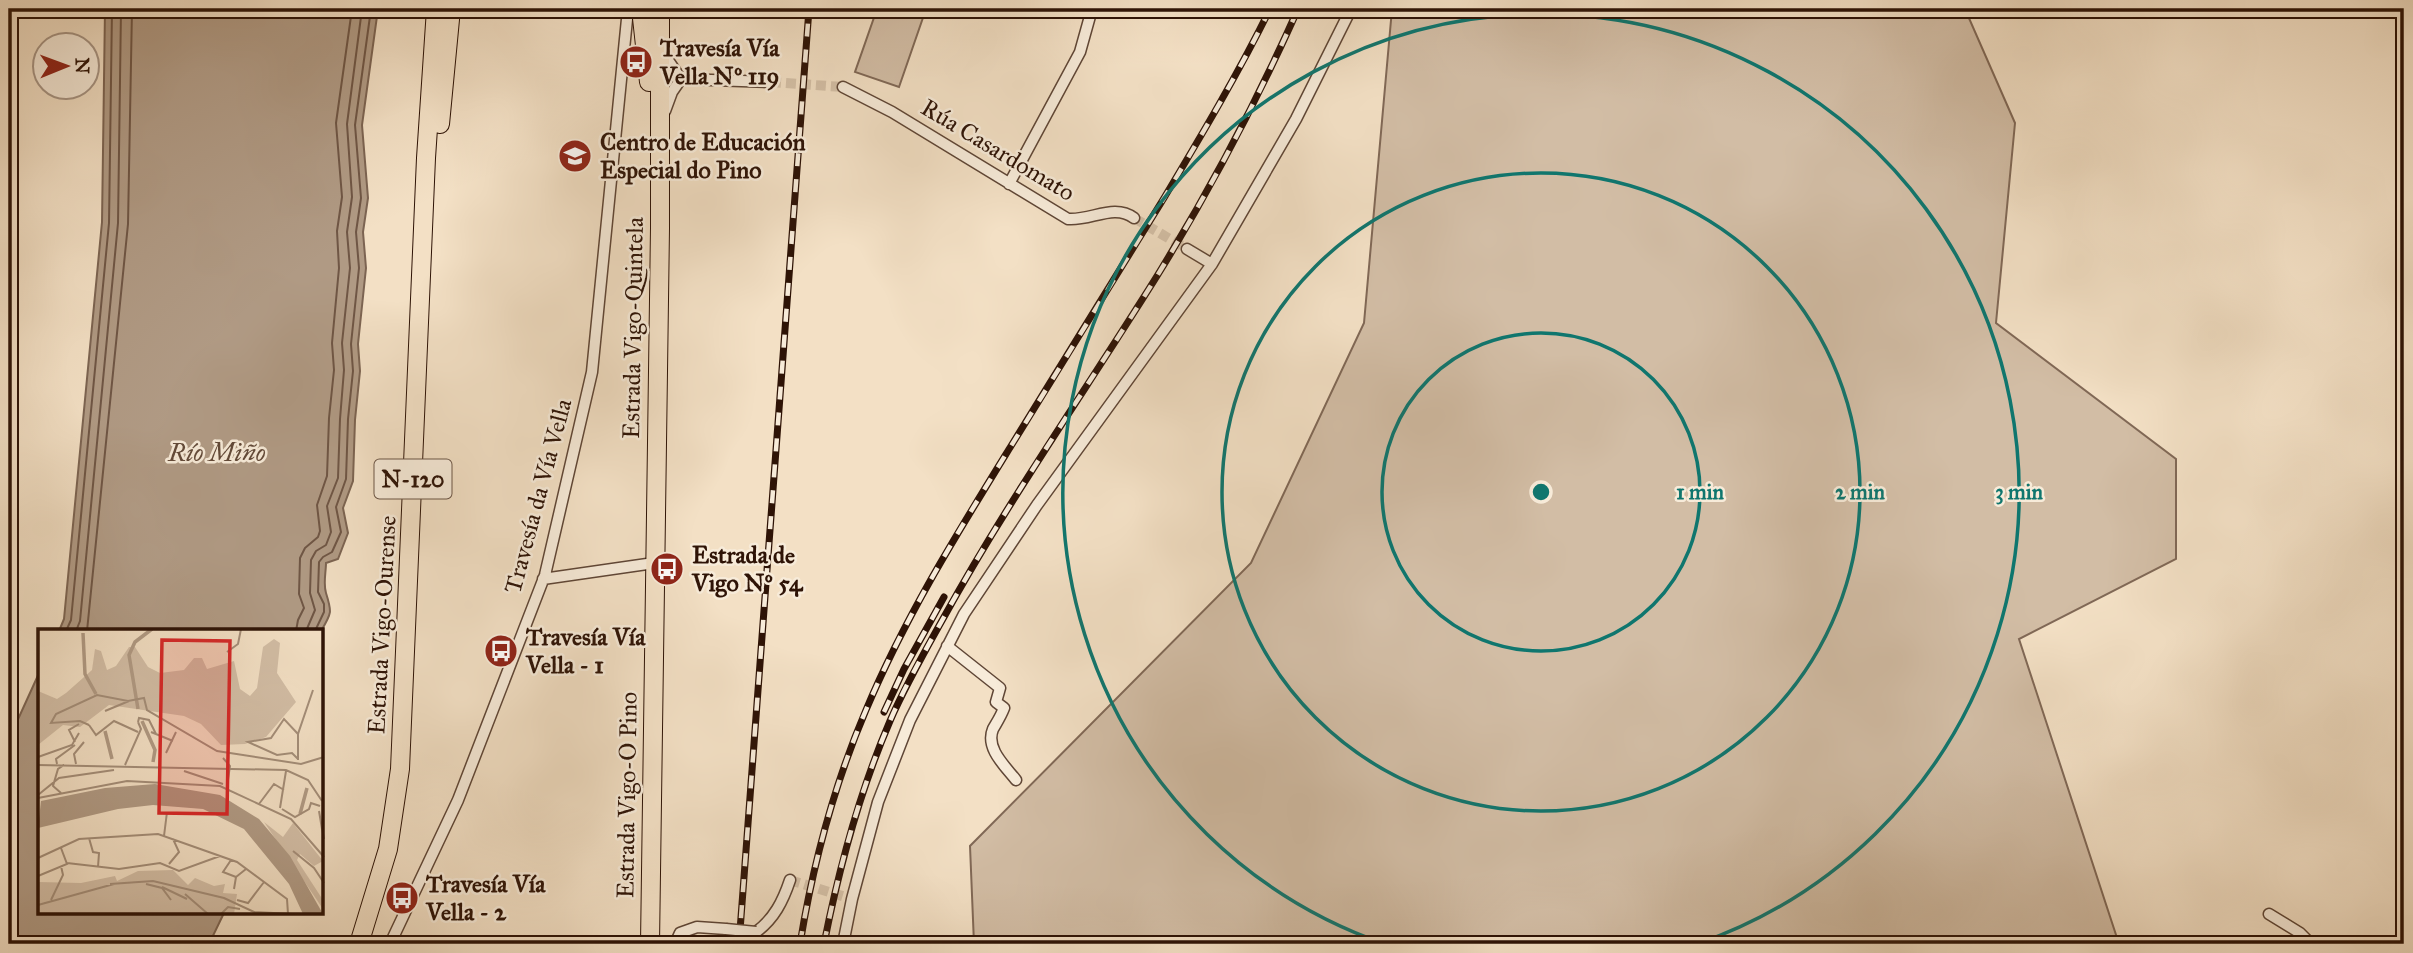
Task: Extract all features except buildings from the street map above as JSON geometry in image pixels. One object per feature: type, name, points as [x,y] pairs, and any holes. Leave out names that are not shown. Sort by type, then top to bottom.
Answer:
[{"type":"highway","name":"Estrada Vigo-Ourense","points":[[359,944],[388,849],[400,769],[426,158],[436,9]]},
{"type":"highway","points":[[419,348],[451,9]]},
{"type":"highway","points":[[641,9],[660,228]]},
{"type":"highway","name":"Estrada Vigo-Quintela","points":[[654,563],[660,228],[660,9]]},
{"type":"highway","name":"Estrada Vigo-O Pino","points":[[650,944],[654,563]]},
{"type":"street","name":"Travesía da Vía Vella","points":[[391,942],[458,800],[543,579],[592,372],[628,9]]},
{"type":"street","points":[[1009,184],[1080,52],[1092,9]]},
{"type":"street","points":[[843,944],[878,802],[910,720],[964,614],[1037,505],[1212,264],[1296,119],[1351,9]]},
{"type":"street","points":[[660,48],[681,79]]},
{"type":"street","points":[[622,74],[648,75]]},
{"type":"street","points":[[681,79],[771,82]]},
{"type":"street","points":[[659,127],[672,92],[681,79]]},
{"type":"street","name":"Rúa Casardomato","points":[[844,88],[892,111],[1068,219],[1080,220],[1114,211],[1126,212],[1134,218]]},
{"type":"street","points":[[1187,249],[1212,264]]},
{"type":"street","points":[[543,579],[654,563]]},
{"type":"street","points":[[947,646],[1000,688],[996,702],[1004,708],[991,740],[993,750],[1016,780]]},
{"type":"street","points":[[675,944],[680,933],[697,927],[756,932],[768,923],[784,899],[790,880]]},
{"type":"street","points":[[2269,914],[2300,933],[2311,944]]},
{"type":"street","points":[[391,942],[408,944]]},
{"type":"shaded area","points":[[877,9],[926,9],[899,87],[855,72]]},
{"type":"shaded area","points":[[1392,9],[1965,9],[2015,123],[1996,323],[2176,459],[2176,559],[2019,639],[2119,944],[974,944],[970,846],[1251,563],[1364,323]]},
{"type":"water","name":"Río Miño","points":[[105,9],[378,9],[362,125],[368,198],[363,232],[366,268],[358,344],[360,371],[353,481],[343,508],[348,533],[338,559],[326,563],[325,586],[330,612],[322,629],[60,629],[64,619],[102,222]]},
{"type":"water","points":[[38,675],[38,914],[224,914],[209,944],[9,944],[9,739]]},
{"type":"tunnel","points":[[771,82],[843,87]]},
{"type":"tunnel","points":[[1134,218],[1187,249]]},
{"type":"tunnel","points":[[790,880],[852,899]]},
{"type":"railway","points":[[739,944],[809,9]]},
{"type":"railway","points":[[800,944],[811,884],[834,796],[881,675],[933,575],[1192,151],[1270,9]]},
{"type":"railway","points":[[824,944],[859,803],[879,748],[909,682],[995,530],[1196,211],[1249,111],[1298,9]]},
{"type":"railway","points":[[884,712],[904,669],[944,597]]},
{"type":"place","name":"Travesía Vía Vella Nº 119","points":[[636,62]]},
{"type":"place","name":"Centro de Educación Especial do Pino","points":[[575,156]]},
{"type":"place","name":"Estrada de Vigo Nº 54","points":[[667,569]]},
{"type":"place","name":"Travesía Vía Vella - 1","points":[[501,651]]},
{"type":"place","name":"Travesía Vía Vella - 2","points":[[402,898]]}]
